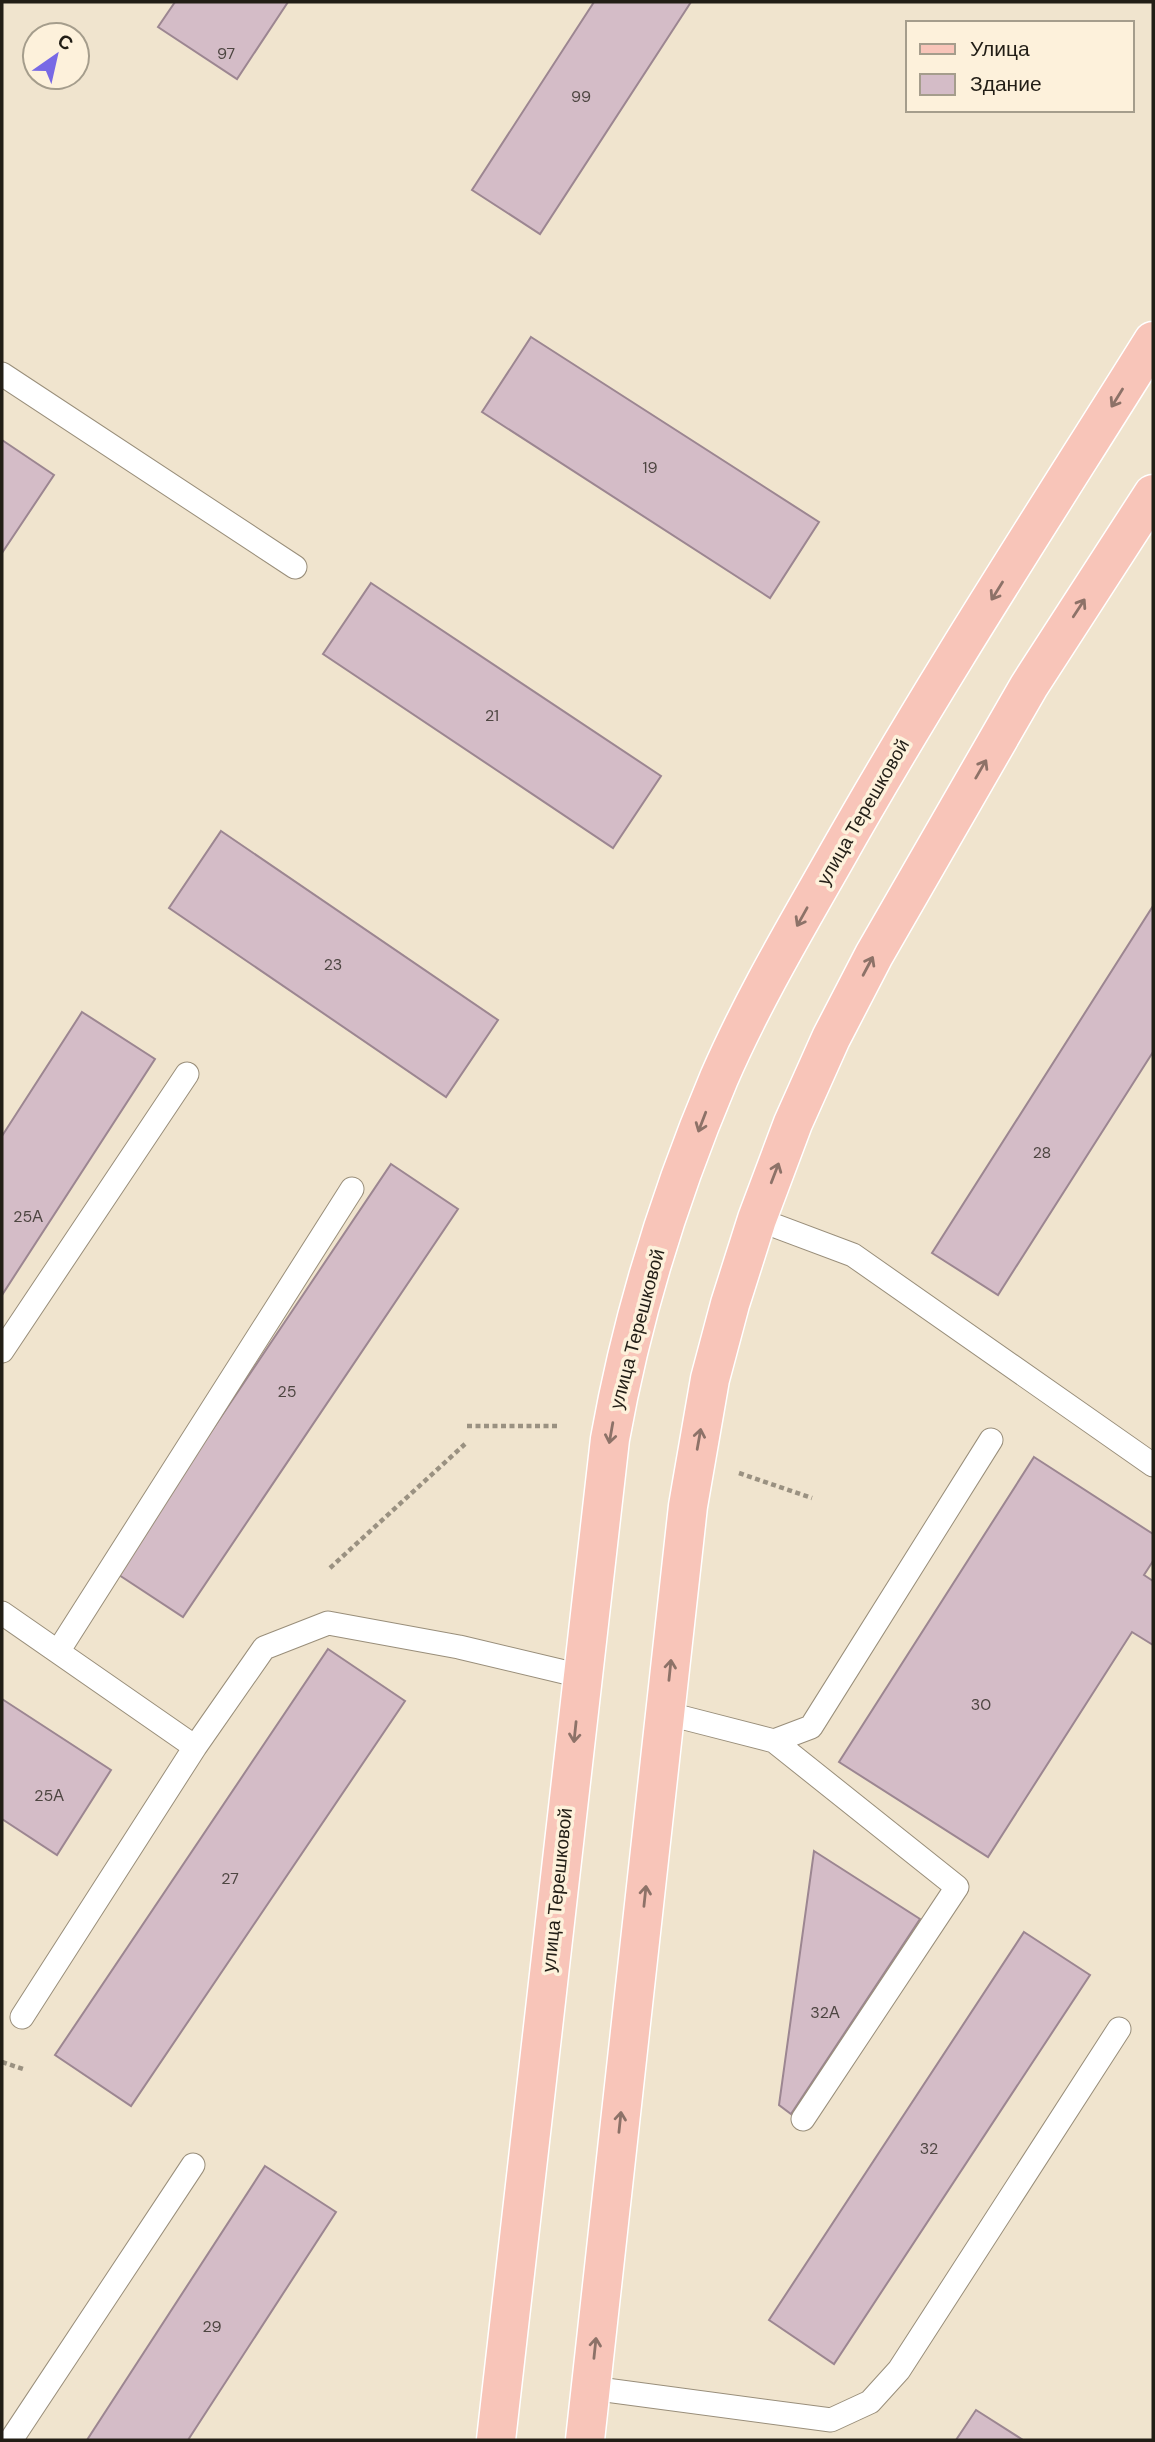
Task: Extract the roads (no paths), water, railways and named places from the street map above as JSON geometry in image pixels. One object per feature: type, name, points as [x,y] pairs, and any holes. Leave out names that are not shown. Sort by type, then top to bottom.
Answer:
[{"type":"main road","name":"улица Терешковой","points":[[496,2440],[610,1439],[621,1379],[651,1270],[684,1169],[719,1078],[756,999],[884,773],[1153,341]]},
{"type":"main road","points":[[585,2440],[688,1506],[708,1391],[730,1304],[757,1219],[793,1123],[831,1038],[874,955],[1029,686],[1153,494]]},
{"type":"lane","points":[[2,374],[295,567]]},
{"type":"lane","points":[[2,1351],[187,1074]]},
{"type":"lane","points":[[59,1650],[352,1189]]},
{"type":"lane","points":[[757,1219],[853,1255],[1153,1465]]},
{"type":"lane","points":[[774,1741],[811,1727],[991,1440]]},
{"type":"lane","points":[[2,1613],[195,1746]]},
{"type":"lane","points":[[22,2017],[195,1746],[264,1648],[328,1623],[459,1647],[581,1676]]},
{"type":"lane","points":[[665,1713],[774,1741],[957,1887],[803,2119]]},
{"type":"lane","points":[[591,2388],[831,2420],[870,2402],[898,2371],[1119,2029]]},
{"type":"lane","points":[[11,2440],[193,2165]]}]
